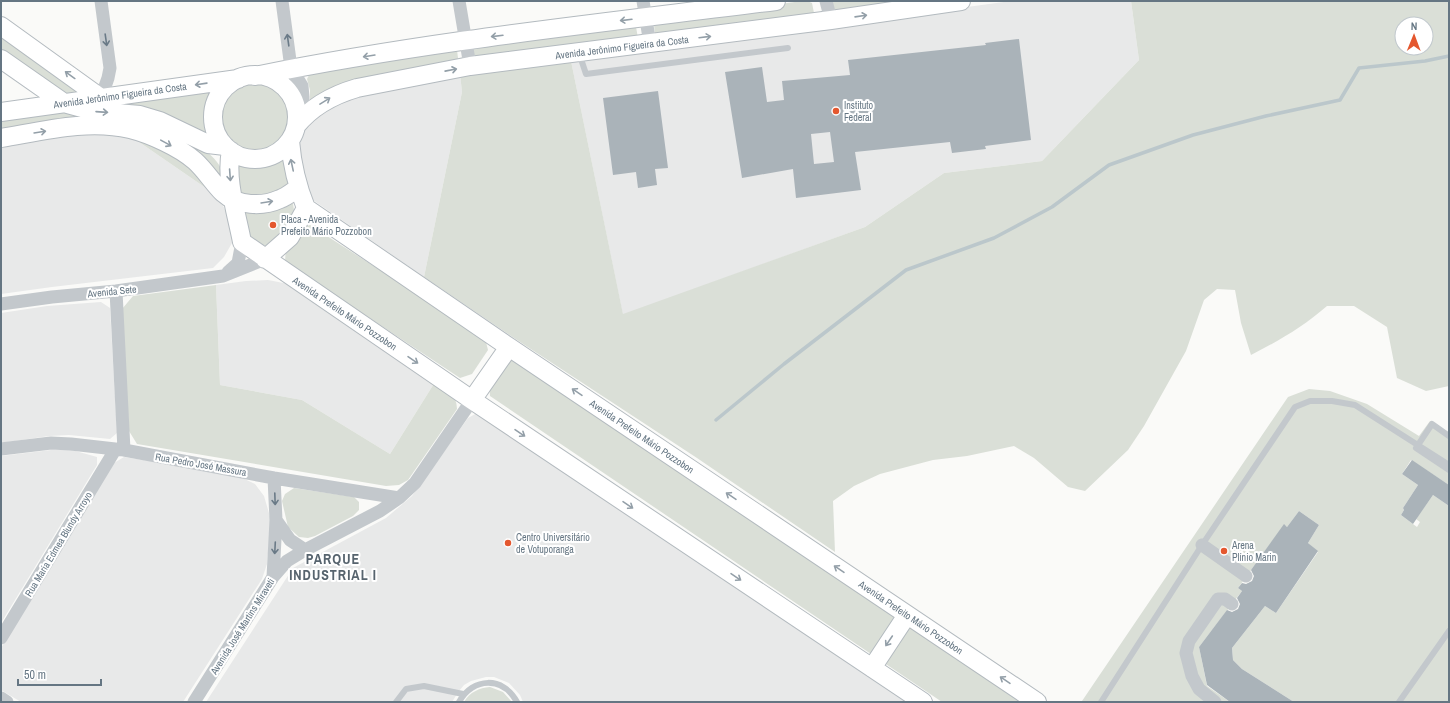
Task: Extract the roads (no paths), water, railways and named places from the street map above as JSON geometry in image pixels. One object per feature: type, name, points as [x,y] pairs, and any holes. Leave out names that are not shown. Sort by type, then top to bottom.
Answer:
[{"type":"main road","name":"Avenida Jerônimo Figueira da Costa","points":[[1,112],[247,77],[291,68],[644,9],[776,1]]},
{"type":"main road","name":"Avenida Jerônimo Figueira da Costa","points":[[294,128],[320,104],[340,93],[358,88],[470,66],[650,44],[962,1]]},
{"type":"main road","points":[[1,26],[101,98]]},
{"type":"main road","points":[[1,59],[64,103],[93,111],[140,115],[160,120],[208,144],[228,149],[246,158],[262,158],[278,152],[294,128]]},
{"type":"main road","points":[[242,242],[230,179],[228,149],[219,139],[214,124],[214,108],[217,100],[226,87],[247,77],[271,79],[285,88],[294,102],[294,128],[291,160],[298,188],[306,208],[290,236],[265,259]]},
{"type":"main road","points":[[1,138],[73,126],[104,125],[130,129],[165,142],[194,160],[224,194],[244,204],[270,203],[280,200],[298,188]]},
{"type":"main road","name":"Avenida Prefeito Mário Pozzobon","points":[[306,208],[509,347],[1037,702]]},
{"type":"main road","name":"Avenida Prefeito Mário Pozzobon","points":[[242,242],[472,400],[924,702]]},
{"type":"main road","points":[[472,400],[509,347]]},
{"type":"main road","points":[[872,668],[907,614]]},
{"type":"street","points":[[101,1],[110,68],[101,98]]},
{"type":"street","points":[[282,1],[291,68],[302,86],[303,96],[303,108],[294,128]]},
{"type":"street","points":[[459,1],[470,66]]},
{"type":"street","points":[[826,1],[830,20]]},
{"type":"street","points":[[644,9],[650,44]]},
{"type":"street","points":[[223,276],[238,263],[242,242]]},
{"type":"street","name":"Avenida Sete","points":[[1,304],[52,297],[116,291],[223,276],[265,259]]},
{"type":"street","points":[[116,291],[119,450]]},
{"type":"street","name":"Avenida José Martins Miraveti","points":[[194,702],[272,577],[287,561],[399,498],[415,483],[472,400]]},
{"type":"street","name":"Rua Pedro José Massura","points":[[1,449],[51,443],[71,444],[119,450],[274,478],[399,498]]},
{"type":"street","name":"Rua Maria Edmea Blundy Arroyo","points":[[1,638],[119,450]]},
{"type":"street","points":[[272,577],[276,520],[274,478]]},
{"type":"street","points":[[276,520],[290,540],[305,550]]},
{"type":"street","points":[[1202,545],[1246,576]]},
{"type":"street","points":[[1215,702],[1199,689],[1192,676],[1186,653],[1189,641],[1218,599],[1225,599],[1232,604]]},
{"type":"street","points":[[1,698],[7,702]]},
{"type":"lane","points":[[577,53],[581,59],[586,74],[788,48]]},
{"type":"lane","points":[[1101,702],[1202,545],[1295,407],[1310,401],[1332,401],[1355,405],[1449,465]]},
{"type":"lane","points":[[1449,436],[1432,424],[1416,448],[1449,470]]},
{"type":"lane","points":[[1399,702],[1449,631]]},
{"type":"lane","points":[[459,702],[463,694],[470,688],[478,684],[487,683],[496,684],[505,688],[512,694],[517,702]]},
{"type":"lane","points":[[396,702],[406,689],[424,686],[463,694]]},
{"type":"waterway","points":[[716,420],[784,364],[906,270],[994,238],[1052,207],[1109,165],[1193,135],[1266,116],[1340,100],[1359,68],[1425,61],[1449,56]]},
{"type":"place","name":"Instituto Federal","points":[[836,111]]},
{"type":"place","name":"Placa - Avenida Prefeito Mário Pozzobon","points":[[273,225]]},
{"type":"place","name":"Centro Universitário de Votuporanga","points":[[508,543]]},
{"type":"place","name":"Arena Plínio Marin","points":[[1224,551]]},
{"type":"district","name":"PARQUE INDUSTRIAL I","points":[[333,568]]}]
